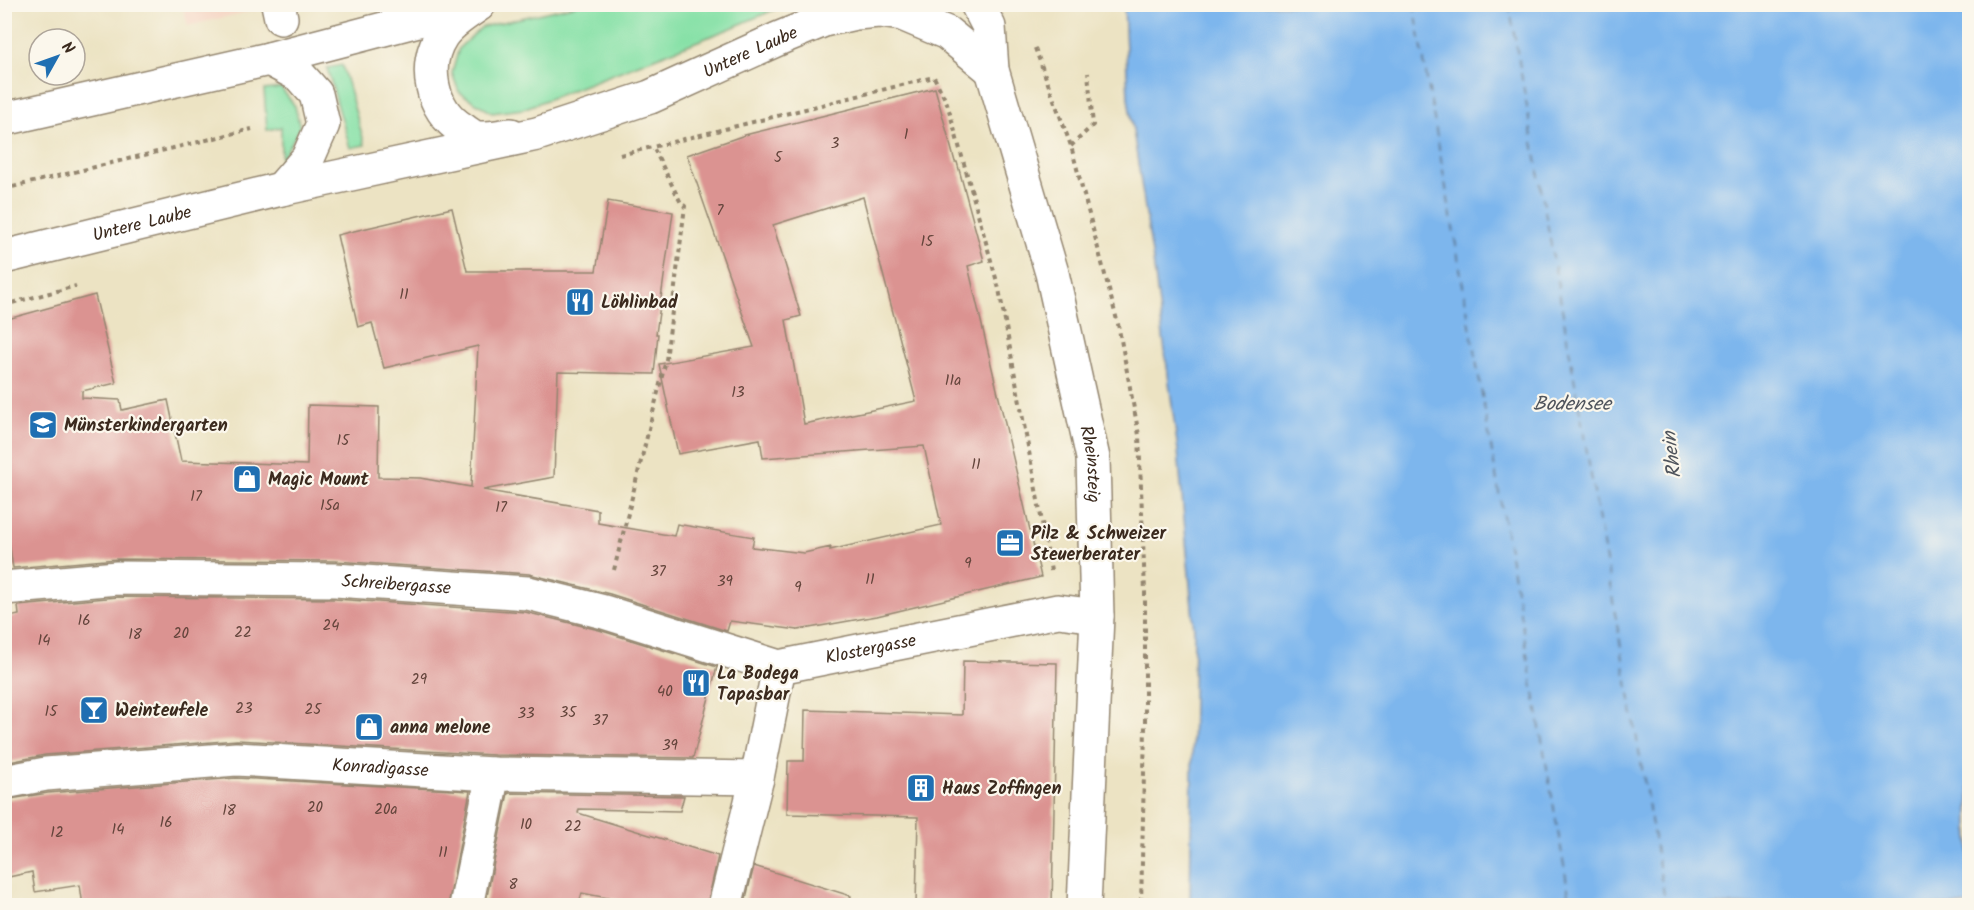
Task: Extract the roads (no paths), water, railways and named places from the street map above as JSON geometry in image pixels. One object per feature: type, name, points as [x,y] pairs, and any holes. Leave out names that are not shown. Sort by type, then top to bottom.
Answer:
[{"type":"street","points":[[977,4],[989,27],[992,70]]},
{"type":"street","name":"Untere Laube","points":[[478,5],[452,23],[441,36],[432,66],[432,84],[436,100],[456,126],[474,137],[537,134]]},
{"type":"street","name":"Untere Laube","points":[[4,119],[269,59],[478,5]]},
{"type":"street","name":"Untere Laube","points":[[4,257],[281,189],[537,134],[651,97],[802,29],[824,20],[856,13],[879,11],[902,14],[947,33],[992,70]]},
{"type":"street","points":[[269,59],[299,75],[316,94],[323,124],[308,158],[281,189]]},
{"type":"street","name":"Rheinsteig","points":[[992,70],[1052,273],[1093,458],[1097,616],[1084,906]]},
{"type":"street","name":"Schreibergasse","points":[[4,588],[117,578],[336,580],[528,593],[604,612],[779,667]]},
{"type":"street","name":"Klostergasse","points":[[779,667],[1058,611],[1097,616]]},
{"type":"street","points":[[725,906],[757,778],[779,667]]},
{"type":"street","name":"Konradigasse","points":[[4,782],[46,774],[236,759],[493,774],[757,778]]},
{"type":"street","points":[[466,906],[493,774]]},
{"type":"water","name":"Bodensee","points":[[1124,5],[1969,5],[1969,905],[1190,905],[1194,630],[1178,451],[1153,260],[1128,98]]},
{"type":"place","name":"Löhlinbad","points":[[580,302]]},
{"type":"place","name":"Münsterkindergarten","points":[[43,425]]},
{"type":"place","name":"Magic Mount","points":[[247,479]]},
{"type":"place","name":"Pilz & Schweizer Steuerberater","points":[[1010,543]]},
{"type":"place","name":"La Bodega Tapasbar","points":[[696,683]]},
{"type":"place","name":"Weinteufele","points":[[94,710]]},
{"type":"place","name":"anna melone","points":[[369,727]]},
{"type":"place","name":"Haus Zoffingen","points":[[921,788]]},
{"type":"water label","name":"Rhein","points":[[1671,455]]}]
